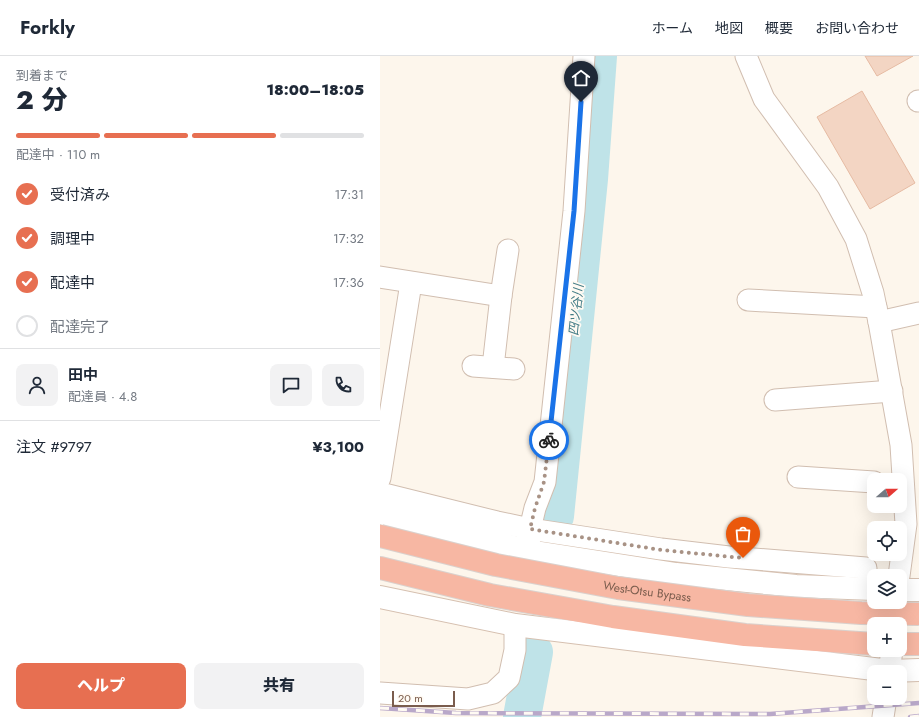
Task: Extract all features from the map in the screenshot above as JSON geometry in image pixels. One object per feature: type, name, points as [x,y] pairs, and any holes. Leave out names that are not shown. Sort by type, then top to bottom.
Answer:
[{"type":"highway","name":"West-Otsu Bypass","points":[[380,536],[496,565],[618,588],[748,605],[861,613],[919,614]]},
{"type":"highway","points":[[380,568],[490,595],[613,617],[745,635],[867,644]]},
{"type":"highway","points":[[907,644],[919,644]]},
{"type":"street","points":[[529,551],[530,529],[545,475],[574,211],[584,56]]},
{"type":"street","points":[[746,56],[764,99],[828,187],[856,239],[873,293],[878,315],[901,445],[902,473]]},
{"type":"street","points":[[493,368],[508,250]]},
{"type":"street","points":[[380,277],[501,296]]},
{"type":"street","points":[[380,478],[411,283]]},
{"type":"street","points":[[748,300],[878,315],[919,313]]},
{"type":"street","points":[[473,366],[514,369]]},
{"type":"street","points":[[775,400],[892,392]]},
{"type":"street","points":[[798,476],[867,481]]},
{"type":"street","points":[[380,493],[530,529],[661,550],[866,568]]},
{"type":"street","points":[[380,513],[529,551],[566,557],[676,574],[796,586],[867,589]]},
{"type":"street","points":[[900,569],[906,524],[905,513]]},
{"type":"street","points":[[566,557],[570,535]]},
{"type":"street","points":[[796,586],[798,563]]},
{"type":"street","points":[[907,590],[919,590]]},
{"type":"street","points":[[380,597],[515,625],[890,664],[919,670]]},
{"type":"street","points":[[380,693],[468,699],[493,692],[509,678],[515,650],[515,625]]},
{"type":"street","points":[[883,717],[885,705]]},
{"type":"building","points":[[865,56],[913,56],[877,76]]},
{"type":"building","points":[[862,91],[915,183],[870,209],[817,117]]},
{"type":"waterway","name":"四ツ谷川","points":[[555,516],[589,179],[598,56]]},
{"type":"waterway","name":"四ツ谷川","points":[[522,717],[534,652]]},
{"type":"railway","points":[[380,708],[456,713],[770,714],[919,703]]},
{"type":"railway","points":[[910,717],[919,716]]},
{"type":"way so far","points":[[549,440],[544,482],[535,508],[530,529],[661,550],[743,558]]},
{"type":"route","points":[[549,440],[574,211],[581,102]]}]
